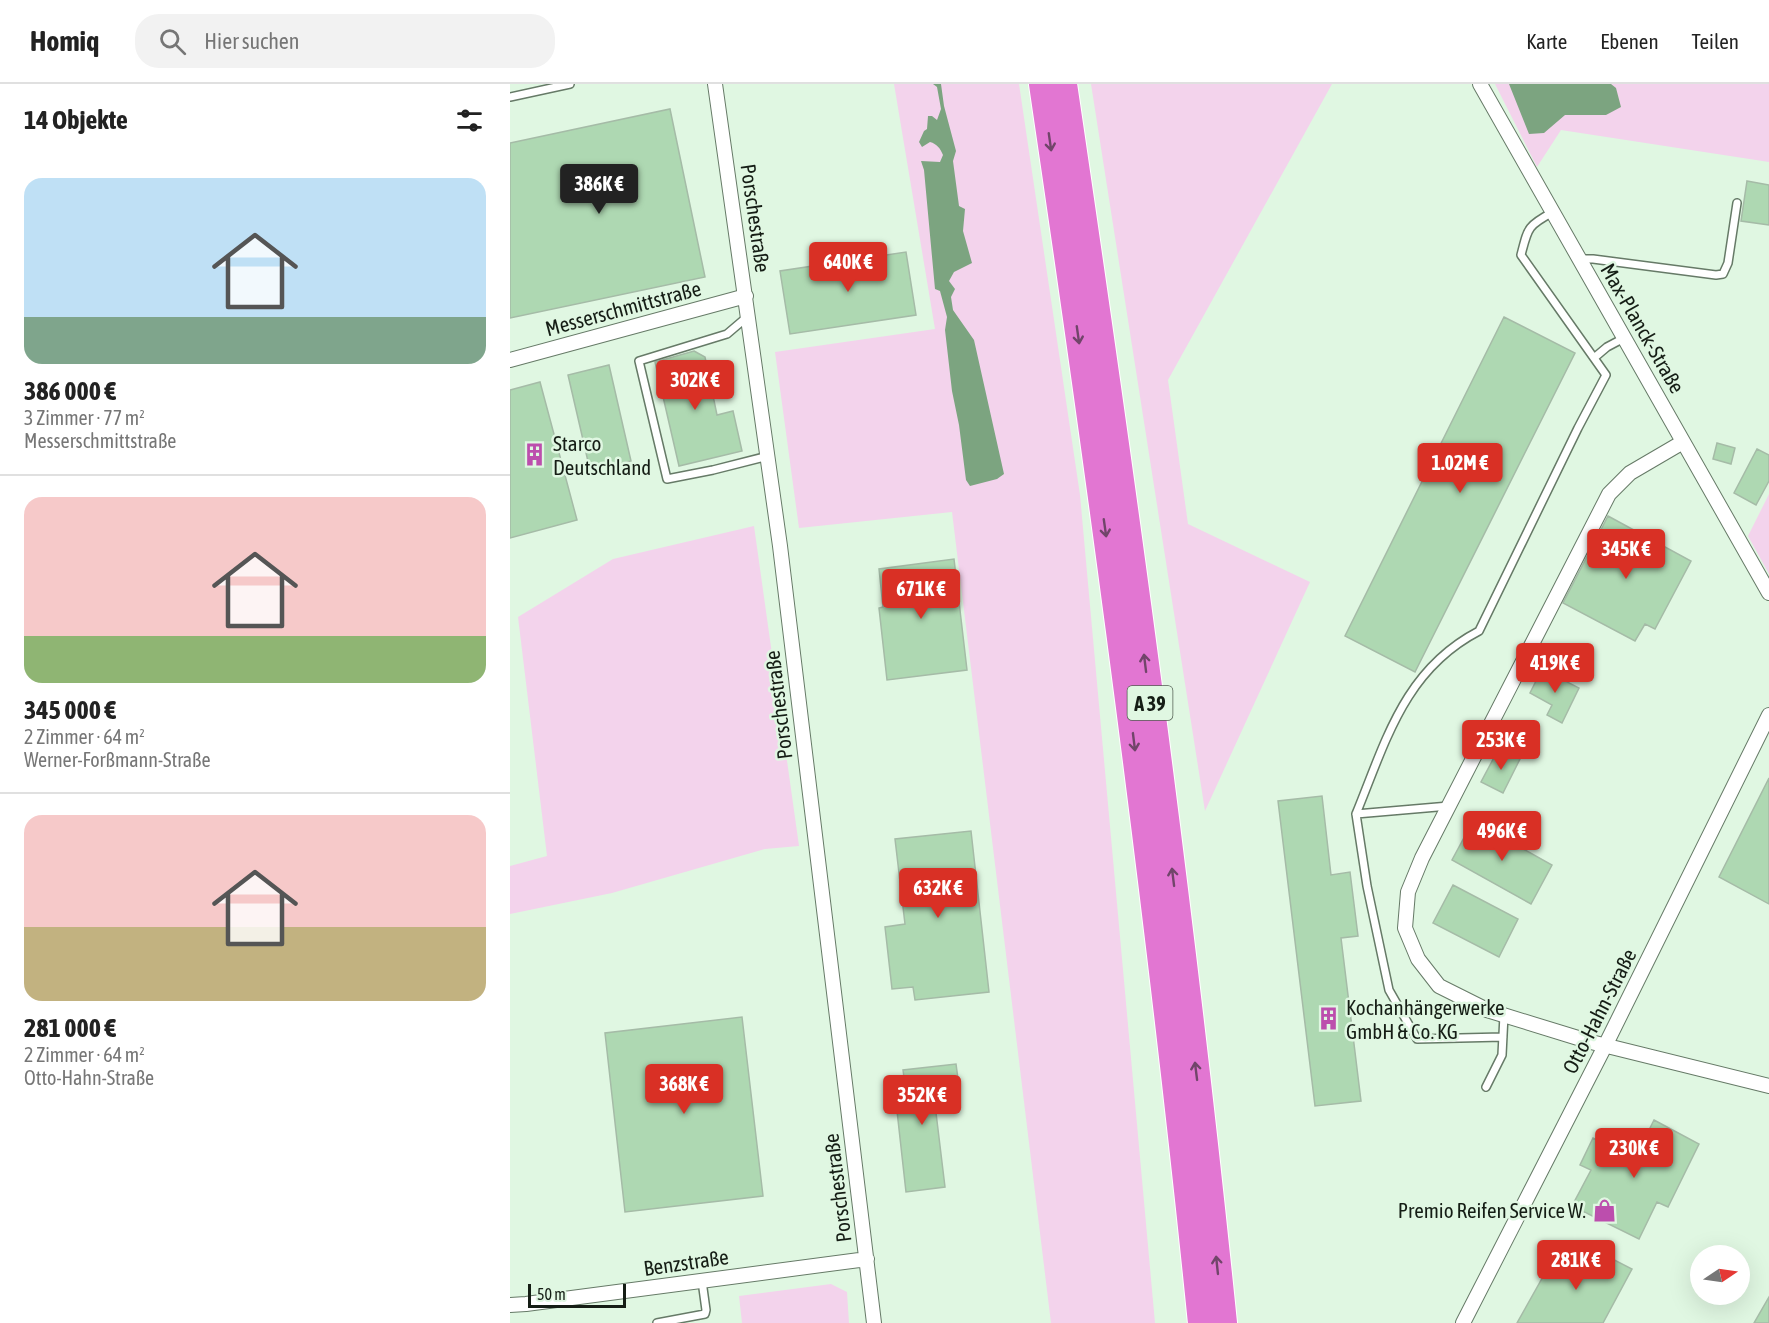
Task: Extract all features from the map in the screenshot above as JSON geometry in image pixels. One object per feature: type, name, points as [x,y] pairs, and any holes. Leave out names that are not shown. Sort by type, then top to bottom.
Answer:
[{"type":"highway","name":"A 39","points":[[1042,84],[1130,709],[1177,1090],[1201,1323]]},
{"type":"highway","name":"A 39","points":[[1064,84],[1114,426],[1151,708],[1198,1087],[1224,1323]]},
{"type":"street","name":"Porschestraße","points":[[715,84],[768,456],[874,1323]]},
{"type":"street","name":"Max-Planck-Straße","points":[[1480,84],[1769,593]]},
{"type":"street","name":"Messerschmittstraße","points":[[510,360],[746,296]]},
{"type":"street","points":[[1683,442],[1630,473],[1609,494],[1422,858],[1408,892],[1405,928],[1418,959],[1439,986],[1487,1010],[1606,1044],[1769,1086]]},
{"type":"street","name":"Otto-Hahn-Straße","points":[[1462,1323],[1606,1044],[1769,716]]},
{"type":"street","name":"Benzstraße","points":[[510,1305],[867,1258]]},
{"type":"lane","points":[[510,97],[570,84]]},
{"type":"lane","points":[[1579,259],[1723,274],[1727,269],[1737,203]]},
{"type":"lane","points":[[1503,1037],[1417,1039],[1389,990],[1367,886],[1356,814],[1398,712],[1412,688],[1458,642],[1479,631],[1606,375],[1521,255],[1528,229],[1536,221],[1552,212]]},
{"type":"lane","points":[[749,316],[727,334],[639,361],[667,479],[768,456]]},
{"type":"lane","points":[[1594,358],[1607,347],[1624,338]]},
{"type":"lane","points":[[1356,814],[1449,806]]},
{"type":"lane","points":[[1486,1087],[1502,1056],[1504,1016]]},
{"type":"lane","points":[[657,1323],[705,1314],[702,1281]]},
{"type":"shaded area","points":[[894,84],[1019,84],[1080,495],[1155,1323],[1051,1323],[952,512],[799,528],[775,352],[935,329]]},
{"type":"shaded area","points":[[933,84],[941,84],[944,106],[956,151],[953,161],[959,206],[965,209],[963,231],[972,263],[954,272],[949,281],[955,289],[951,297],[953,310],[974,340],[1004,474],[997,479],[970,486],[966,480],[952,391],[945,330],[947,317],[940,291],[935,289],[924,170],[921,161],[940,162],[943,155],[935,144],[930,142],[922,147],[919,142],[927,129],[928,116],[937,120],[941,109],[937,87]]},
{"type":"shaded area","points":[[1091,84],[1332,84],[1168,380],[1188,524],[1310,582],[1205,811]]},
{"type":"shaded area","points":[[1495,84],[1769,84],[1769,162],[1561,130],[1537,167]]},
{"type":"shaded area","points":[[1509,84],[1611,84],[1616,88],[1621,107],[1606,115],[1565,115],[1544,133],[1529,134]]},
{"type":"shaded area","points":[[1769,494],[1769,574],[1748,536]]},
{"type":"shaded area","points":[[754,526],[799,846],[765,849],[612,893],[510,914],[510,866],[547,856],[518,617],[613,559]]},
{"type":"shaded area","points":[[831,1284],[847,1292],[849,1323],[742,1323],[739,1296]]},
{"type":"building","points":[[670,109],[705,277],[510,318],[510,143]]},
{"type":"building","points":[[1747,181],[1769,185],[1769,225],[1741,221]]},
{"type":"building","points":[[906,252],[916,315],[790,334],[780,271]]},
{"type":"building","points":[[1504,317],[1575,353],[1415,672],[1345,636]]},
{"type":"building","points":[[694,351],[705,357],[717,415],[733,411],[742,451],[679,466],[655,362]]},
{"type":"building","points":[[609,365],[631,461],[590,470],[568,375]]},
{"type":"building","name":"Starco Deutschland","points":[[540,382],[577,520],[510,538],[510,390]]},
{"type":"building","points":[[1717,443],[1735,448],[1731,464],[1713,459]]},
{"type":"building","points":[[1757,449],[1769,455],[1769,481],[1756,505],[1734,493]]},
{"type":"building","points":[[1608,516],[1691,561],[1655,629],[1645,624],[1635,641],[1563,603]]},
{"type":"building","points":[[954,559],[967,670],[887,680],[879,608],[883,607],[879,569]]},
{"type":"building","points":[[1542,669],[1579,688],[1562,723],[1547,715],[1552,705],[1530,693]]},
{"type":"building","points":[[1499,748],[1520,759],[1503,793],[1481,782]]},
{"type":"building","points":[[1769,778],[1769,904],[1719,877]]},
{"type":"building","name":"Kochanhängerwerke GmbH & Co. KG","points":[[1322,796],[1331,875],[1350,872],[1358,936],[1341,938],[1361,1101],[1315,1106],[1278,801]]},
{"type":"building","points":[[1473,821],[1552,865],[1531,904],[1452,860]]},
{"type":"building","points":[[971,831],[989,992],[915,1000],[913,987],[892,989],[885,927],[905,924],[895,839]]},
{"type":"building","points":[[1453,885],[1518,919],[1499,957],[1433,923]]},
{"type":"building","points":[[742,1017],[763,1196],[625,1212],[605,1033]]},
{"type":"building","points":[[956,1064],[959,1086],[933,1088],[945,1187],[906,1192],[895,1093],[906,1092],[903,1070]]},
{"type":"building","points":[[1654,1120],[1699,1144],[1668,1207],[1657,1202],[1639,1239],[1572,1206],[1591,1170],[1580,1165],[1593,1138],[1635,1158]]},
{"type":"building","points":[[1558,1250],[1587,1266],[1595,1250],[1632,1269],[1603,1323],[1517,1323]]},
{"type":"building","points":[[1769,1297],[1769,1323],[1754,1323]]},
{"type":"place","name":"Starco Deutschland","points":[[535,455]]},
{"type":"place","name":"Kochanhängerwerke GmbH & Co. KG","points":[[1328,1019]]},
{"type":"place","name":"Premio Reifen Service W.","points":[[1604,1210]]}]
